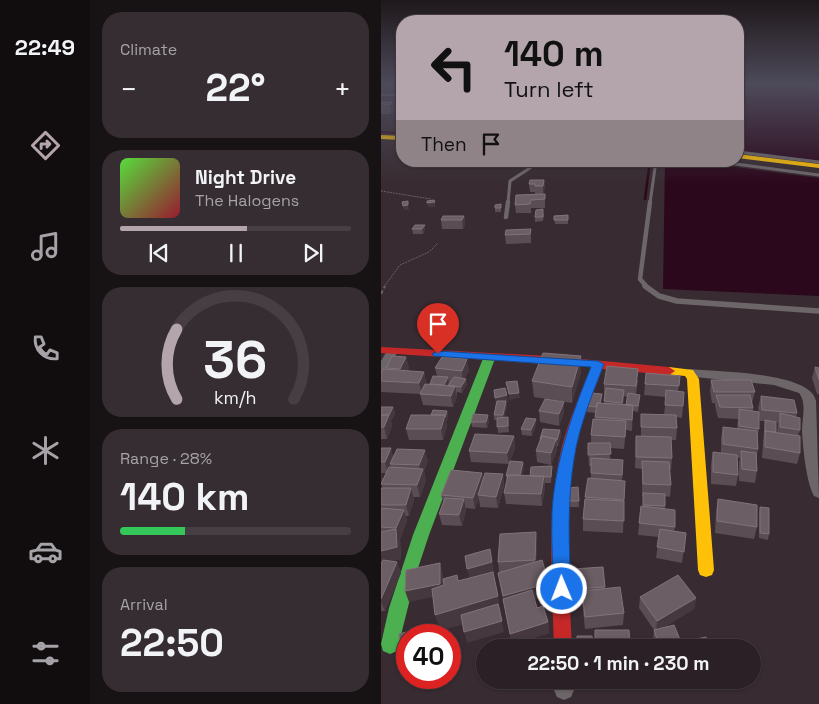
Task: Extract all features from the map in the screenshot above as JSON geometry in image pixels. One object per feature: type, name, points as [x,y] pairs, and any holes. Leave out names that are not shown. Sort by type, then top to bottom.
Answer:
[{"type":"street","points":[[381,136],[396,137]]},
{"type":"street","points":[[744,157],[819,166]]},
{"type":"street","points":[[381,371],[386,351],[598,364],[764,378],[796,385],[805,390],[809,396],[809,432],[819,492]]},
{"type":"street","points":[[390,645],[396,612],[424,522],[473,405],[490,356]]},
{"type":"street","points":[[563,639],[560,512],[562,494],[567,458],[579,414],[598,364]]},
{"type":"street","points":[[689,373],[693,379],[706,570]]},
{"type":"lane","points":[[744,153],[819,162]]},
{"type":"lane","points":[[744,165],[819,175]]},
{"type":"lane","points":[[506,217],[510,181],[531,167]]},
{"type":"lane","points":[[655,167],[640,279],[646,287],[659,296],[695,304],[819,312]]},
{"type":"path","points":[[381,190],[397,194],[416,194],[431,199]]},
{"type":"path","points":[[381,294],[395,270],[409,261],[425,255],[439,243]]},
{"type":"shaded area","points":[[744,118],[819,118],[819,161],[744,151]]},
{"type":"shaded area","points":[[665,167],[736,167],[819,178],[819,296],[663,289]]},
{"type":"building","points":[[530,180],[544,180],[543,186],[529,184]]},
{"type":"building","points":[[545,194],[545,199],[531,200],[530,204],[515,205],[516,195]]},
{"type":"building","points":[[408,201],[408,205],[403,206],[402,202]]},
{"type":"building","points":[[501,204],[501,208],[495,208],[495,205]]},
{"type":"building","points":[[543,209],[543,217],[535,217],[536,210]]},
{"type":"building","points":[[568,215],[568,220],[554,220],[554,216]]},
{"type":"building","points":[[443,216],[464,216],[462,220],[441,220]]},
{"type":"building","points":[[415,225],[425,225],[422,229],[412,229]]},
{"type":"building","points":[[531,229],[530,234],[505,235],[506,230]]},
{"type":"building","points":[[543,353],[581,356],[572,387],[532,381]]},
{"type":"building","points":[[392,356],[406,357],[400,369],[386,368]]},
{"type":"building","points":[[442,357],[467,359],[462,371],[435,368]]},
{"type":"building","points":[[607,366],[638,369],[636,386],[604,384]]},
{"type":"building","points":[[815,367],[819,368],[819,380]]},
{"type":"building","points":[[383,369],[424,372],[419,383],[381,381]]},
{"type":"building","points":[[646,373],[680,376],[679,386],[645,384]]},
{"type":"building","points":[[433,376],[448,377],[444,385],[430,384]]},
{"type":"building","points":[[454,377],[466,379],[461,387],[448,386]]},
{"type":"building","points":[[711,380],[751,380],[755,392],[714,392]]},
{"type":"building","points":[[517,381],[519,393],[509,394],[506,382]]},
{"type":"building","points":[[425,384],[455,386],[451,396],[420,394]]},
{"type":"building","points":[[505,388],[507,395],[495,398],[494,390]]},
{"type":"building","points":[[606,388],[624,390],[622,403],[604,401]]},
{"type":"building","points":[[666,390],[684,392],[683,406],[665,405]]},
{"type":"building","points":[[591,393],[602,394],[597,407],[587,406]]},
{"type":"building","points":[[628,393],[640,395],[638,406],[626,405]]},
{"type":"building","points":[[716,395],[750,395],[753,408],[720,407]]},
{"type":"building","points":[[761,396],[794,400],[797,413],[762,410]]},
{"type":"building","points":[[545,399],[564,402],[559,414],[539,411]]},
{"type":"building","points":[[497,401],[506,401],[503,415],[494,415]]},
{"type":"building","points":[[597,403],[633,405],[632,420],[595,417]]},
{"type":"building","points":[[381,407],[393,407],[389,415],[381,415]]},
{"type":"building","points":[[739,409],[759,412],[759,429],[739,426]]},
{"type":"building","points":[[433,410],[447,411],[445,417],[445,415],[431,415]]},
{"type":"building","points":[[780,413],[800,418],[800,430],[780,427]]},
{"type":"building","points":[[473,414],[488,415],[486,422],[471,422]]},
{"type":"building","points":[[641,414],[676,415],[677,428],[641,427]]},
{"type":"building","points":[[381,415],[389,415],[384,427],[381,427]]},
{"type":"building","points":[[411,415],[445,415],[441,429],[406,429]]},
{"type":"building","points":[[508,417],[508,426],[497,427],[497,418]]},
{"type":"building","points":[[526,418],[536,419],[531,430],[521,429]]},
{"type":"building","points":[[593,419],[626,421],[625,437],[591,435]]},
{"type":"building","points":[[765,420],[776,422],[776,432],[765,431]]},
{"type":"building","points":[[723,427],[757,431],[758,449],[723,444]]},
{"type":"building","points":[[543,429],[560,430],[557,440],[542,436],[540,439]]},
{"type":"building","points":[[765,431],[800,436],[800,453],[765,447]]},
{"type":"building","points":[[475,434],[514,436],[507,453],[469,451]]},
{"type":"building","points":[[542,436],[556,439],[551,453],[536,451]]},
{"type":"building","points":[[636,436],[671,437],[672,458],[636,457]]},
{"type":"building","points":[[588,443],[610,443],[611,454],[588,455]]},
{"type":"building","points":[[381,448],[391,448],[385,462],[381,462]]},
{"type":"building","points":[[397,449],[425,450],[419,465],[390,464]]},
{"type":"building","points":[[741,451],[756,453],[757,471],[742,469]]},
{"type":"building","points":[[713,452],[737,455],[738,475],[713,472]]},
{"type":"building","points":[[591,458],[623,460],[622,475],[591,473]]},
{"type":"building","points":[[510,461],[523,462],[520,475],[506,476]]},
{"type":"building","points":[[642,461],[669,462],[671,485],[643,484]]},
{"type":"building","points":[[552,466],[551,477],[530,476],[531,467]]},
{"type":"building","points":[[389,467],[423,469],[417,485],[381,484]]},
{"type":"building","points":[[451,470],[482,473],[473,498],[441,495]]},
{"type":"building","points":[[485,473],[503,474],[496,497],[478,495]]},
{"type":"building","points":[[508,475],[544,476],[541,494],[504,493]]},
{"type":"building","points":[[588,478],[625,481],[624,500],[585,497]]},
{"type":"building","points":[[578,487],[579,501],[569,501],[569,488]]},
{"type":"building","points":[[381,488],[411,488],[406,505],[381,505]]},
{"type":"building","points":[[643,493],[665,494],[665,506],[643,505]]},
{"type":"building","points":[[445,498],[464,499],[459,515],[439,514]]},
{"type":"building","points":[[585,499],[624,501],[624,521],[583,519]]},
{"type":"building","points":[[718,499],[757,505],[757,527],[717,521]]},
{"type":"building","points":[[641,506],[675,510],[675,527],[639,523]]},
{"type":"building","points":[[760,507],[769,508],[769,534],[760,533]]},
{"type":"building","points":[[381,508],[404,510],[396,528],[381,527]]},
{"type":"building","points":[[396,529],[397,547],[381,551],[381,532]]},
{"type":"building","points":[[660,529],[686,533],[684,552],[657,547]]},
{"type":"building","points":[[536,532],[535,560],[498,562],[500,534]]},
{"type":"building","points":[[490,549],[492,562],[467,569],[465,556]]},
{"type":"building","points":[[383,560],[397,562],[381,599],[381,564]]},
{"type":"building","points":[[542,560],[549,583],[503,596],[498,573]]},
{"type":"building","points":[[440,563],[440,584],[405,591],[406,570]]},
{"type":"building","points":[[603,567],[605,587],[574,589],[573,569]]},
{"type":"building","points":[[493,572],[498,596],[435,615],[432,589],[444,585],[443,579],[457,575],[458,581]]},
{"type":"building","points":[[678,575],[696,598],[657,621],[640,597]]},
{"type":"building","points":[[620,587],[624,613],[585,617],[582,591]]},
{"type":"building","points":[[532,590],[537,608],[543,606],[548,622],[510,634],[503,599]]},
{"type":"building","points":[[498,604],[502,621],[464,632],[461,615]]},
{"type":"building","points":[[674,625],[680,639],[657,639],[654,630]]},
{"type":"building","points":[[595,630],[629,630],[630,639],[595,639]]},
{"type":"building","points":[[577,636],[592,636],[592,639],[577,639]]},
{"type":"waterway","points":[[381,132],[396,133]]},
{"type":"waterway","points":[[645,199],[649,167]]},
{"type":"traffic: fast","points":[[390,645],[398,608],[421,535],[490,356]]},
{"type":"traffic: slow","points":[[381,137],[396,138]]},
{"type":"traffic: slow","points":[[744,157],[819,166]]},
{"type":"traffic: slow","points":[[669,371],[689,373],[693,379],[706,570]]},
{"type":"traffic: jam","points":[[381,350],[548,360],[669,371]]},
{"type":"traffic: jam","points":[[563,639],[560,522],[564,472],[575,426],[598,364]]},
{"type":"route","points":[[438,354],[598,364],[579,414],[567,458],[560,512],[562,589]]}]
